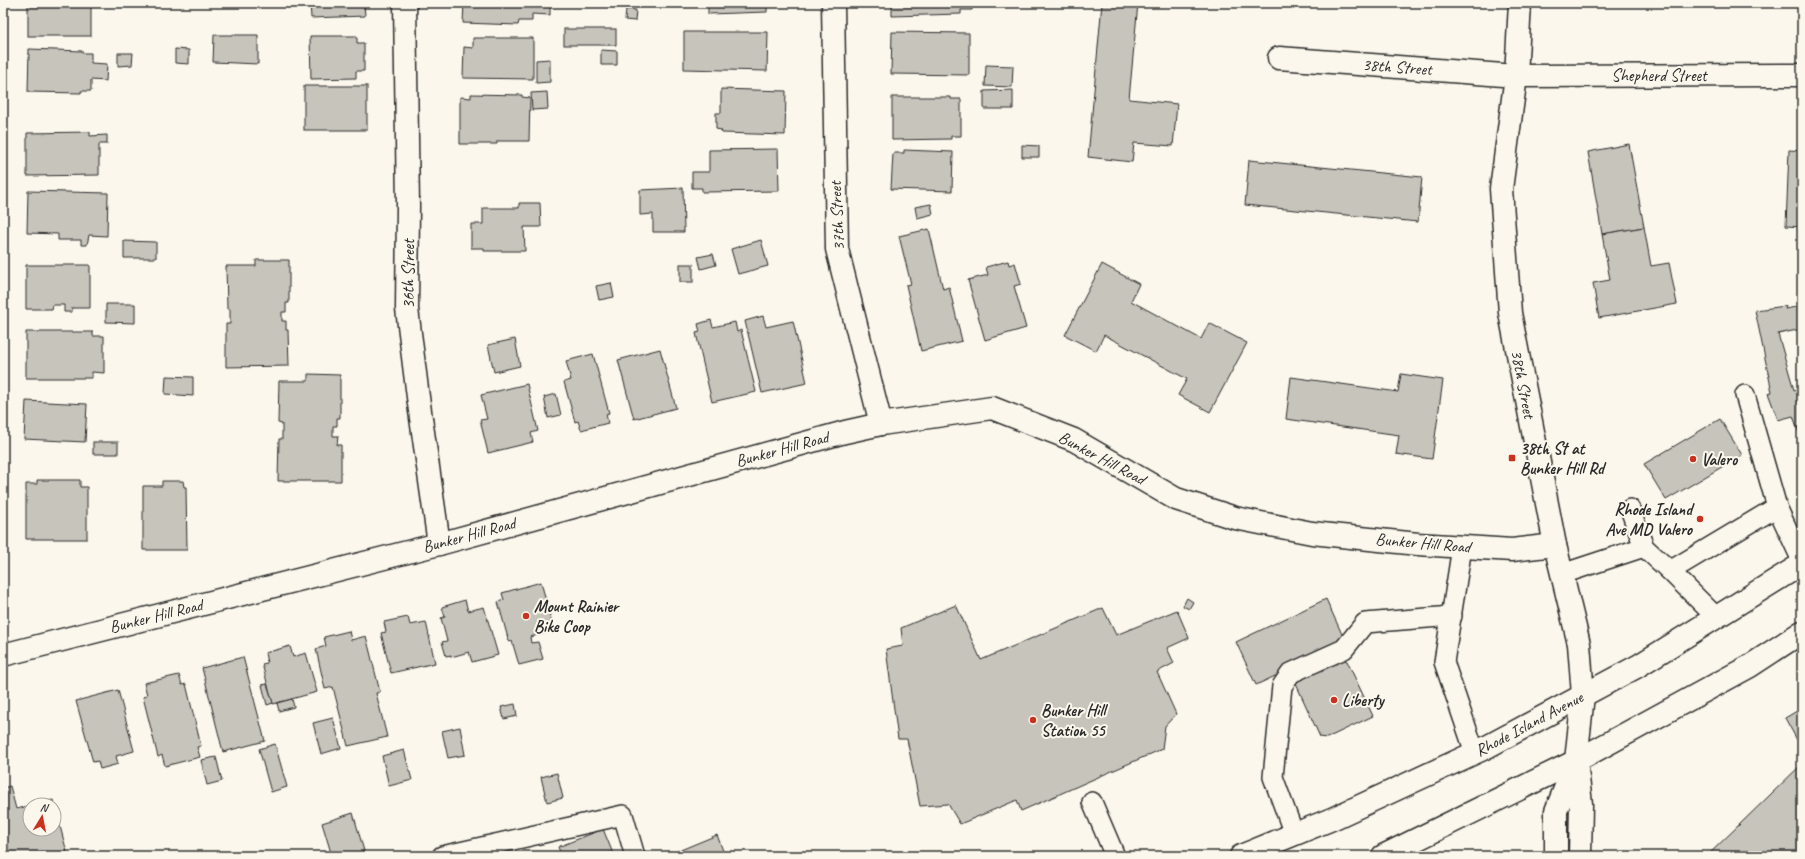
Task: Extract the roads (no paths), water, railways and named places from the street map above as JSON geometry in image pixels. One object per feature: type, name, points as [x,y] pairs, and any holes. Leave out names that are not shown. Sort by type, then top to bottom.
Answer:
[{"type":"street","name":"36th Street","points":[[405,3],[408,206],[407,309],[418,397],[440,544]]},
{"type":"street","name":"37th Street","points":[[833,3],[837,249],[880,424]]},
{"type":"street","name":"38th Street","points":[[1520,3],[1516,76],[1501,189],[1510,313],[1555,544],[1579,644],[1583,695],[1576,761],[1581,804],[1580,856]]},
{"type":"street","name":"38th Street","points":[[1279,58],[1516,76]]},
{"type":"street","name":"Shepherd Street","points":[[1516,76],[1801,70]]},
{"type":"street","name":"Bunker Hill Road","points":[[3,655],[440,544],[823,438],[880,424],[992,408],[1074,440],[1176,499],[1235,518],[1312,533],[1462,547],[1512,550],[1555,544]]},
{"type":"street","name":"Rhode Island Avenue","points":[[1241,856],[1332,819],[1475,753],[1638,666],[1717,618],[1802,563]]},
{"type":"street","points":[[1383,856],[1576,761],[1750,666],[1802,632]]},
{"type":"street","name":"38th Street","points":[[1556,856],[1556,811],[1576,761]]},
{"type":"lane","points":[[1745,395],[1777,507],[1802,563]]},
{"type":"lane","points":[[1670,571],[1777,507]]},
{"type":"lane","points":[[1630,509],[1644,547],[1717,618]]},
{"type":"lane","points":[[1462,547],[1444,662],[1475,753]]},
{"type":"lane","points":[[1562,574],[1644,547]]},
{"type":"lane","points":[[1294,834],[1273,777],[1282,686],[1291,673],[1344,649],[1365,623],[1452,616]]},
{"type":"lane","points":[[1092,802],[1115,856]]},
{"type":"lane","points":[[442,856],[623,815],[635,856]]},
{"type":"place","name":"38th St at Bunker Hill Rd","points":[[1512,458]]},
{"type":"place","name":"Valero","points":[[1693,459]]},
{"type":"place","name":"Rhode Island Ave MD Valero","points":[[1700,519]]},
{"type":"place","name":"Mount Rainier Bike Coop","points":[[526,616]]},
{"type":"place","name":"Liberty","points":[[1334,700]]},
{"type":"place","name":"Bunker Hill Station 55","points":[[1033,720]]}]
